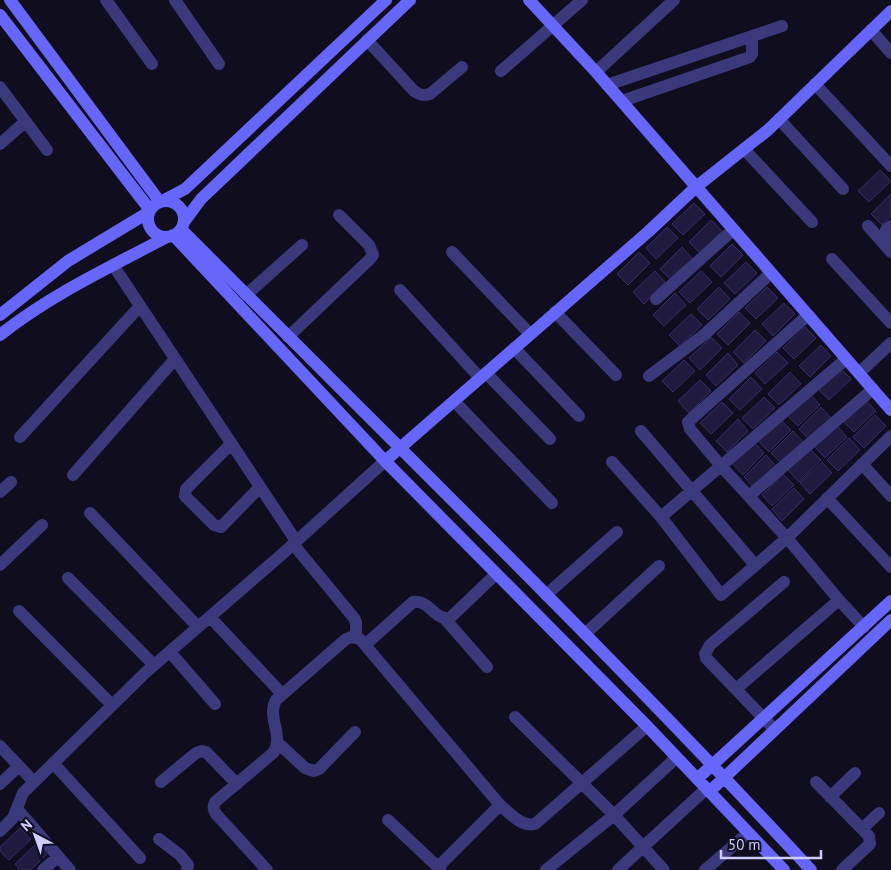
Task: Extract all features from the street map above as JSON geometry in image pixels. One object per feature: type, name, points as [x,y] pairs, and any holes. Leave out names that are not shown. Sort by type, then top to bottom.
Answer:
[{"type":"street","points":[[10,0],[155,206]]},
{"type":"street","points":[[106,0],[152,64]]},
{"type":"street","points":[[175,0],[219,64]]},
{"type":"street","points":[[0,315],[68,261],[185,188],[386,0]]},
{"type":"street","points":[[0,335],[18,321],[79,283],[176,231],[201,199],[410,0]]},
{"type":"street","points":[[528,0],[596,72],[891,410]]},
{"type":"street","points":[[501,71],[582,0]]},
{"type":"street","points":[[596,72],[674,0]]},
{"type":"street","points":[[0,831],[13,818],[23,793],[154,665],[648,232],[696,187],[779,119],[891,11]]},
{"type":"street","points":[[0,15],[155,206]]},
{"type":"street","points":[[607,85],[782,26]]},
{"type":"street","points":[[871,30],[891,53]]},
{"type":"street","points":[[622,102],[750,57],[752,54],[752,36]]},
{"type":"street","points":[[368,40],[414,91],[425,96],[430,94],[462,67]]},
{"type":"street","points":[[816,84],[891,166]]},
{"type":"street","points":[[0,88],[47,150]]},
{"type":"street","points":[[779,119],[843,189]]},
{"type":"street","points":[[0,144],[25,122]]},
{"type":"street","points":[[744,149],[812,222]]},
{"type":"street","points":[[168,200],[179,206],[184,216],[176,231],[162,236],[152,230],[149,224],[155,206],[168,200]]},
{"type":"street","points":[[288,337],[373,255],[369,245],[339,215]]},
{"type":"street","points":[[868,226],[891,252]]},
{"type":"street","points":[[891,226],[886,230],[891,236]]},
{"type":"street","points":[[656,299],[733,230]]},
{"type":"street","points":[[176,231],[246,295],[585,634],[724,776],[811,870]]},
{"type":"street","points":[[176,231],[385,461],[647,726],[784,870]]},
{"type":"street","points":[[246,295],[302,245]]},
{"type":"street","points":[[452,252],[530,334]]},
{"type":"street","points":[[832,259],[891,324]]},
{"type":"street","points":[[113,265],[260,487],[294,543],[354,618],[361,641],[500,806],[520,822],[528,826],[535,824],[647,726]]},
{"type":"street","points":[[649,376],[705,334],[771,274]]},
{"type":"street","points":[[400,290],[483,375],[550,439]]},
{"type":"street","points":[[20,437],[140,306]]},
{"type":"street","points":[[555,312],[616,375]]},
{"type":"street","points":[[808,315],[688,422],[690,428],[721,466],[787,538],[864,627]]},
{"type":"street","points":[[858,373],[891,343]]},
{"type":"street","points":[[514,348],[579,416]]},
{"type":"street","points":[[73,475],[175,359]]},
{"type":"street","points":[[661,517],[846,359]]},
{"type":"street","points":[[749,496],[873,389]]},
{"type":"street","points":[[454,401],[552,503]]},
{"type":"street","points":[[640,431],[756,565]]},
{"type":"street","points":[[612,462],[661,517],[721,595],[787,538],[891,436]]},
{"type":"street","points":[[231,444],[186,489],[187,498],[214,526],[221,527],[260,487]]},
{"type":"street","points":[[862,464],[891,496]]},
{"type":"street","points":[[0,492],[11,482]]},
{"type":"street","points":[[827,498],[891,567]]},
{"type":"street","points":[[90,513],[198,627]]},
{"type":"street","points":[[0,566],[42,525]]},
{"type":"street","points":[[546,595],[617,532]]},
{"type":"street","points":[[585,634],[659,566]]},
{"type":"street","points":[[445,619],[453,616],[496,574]]},
{"type":"street","points":[[68,578],[154,665]]},
{"type":"street","points":[[774,729],[706,658],[705,654],[707,650],[784,582]]},
{"type":"street","points":[[736,689],[839,600]]},
{"type":"street","points":[[697,779],[891,601]]},
{"type":"street","points":[[361,641],[413,602],[422,602],[445,619],[487,667]]},
{"type":"street","points":[[19,611],[112,706]]},
{"type":"street","points":[[210,617],[282,694]]},
{"type":"street","points":[[618,870],[724,776],[890,623]]},
{"type":"street","points":[[267,870],[214,810],[216,802],[273,753],[278,742],[272,709],[276,700],[346,639],[351,637],[361,641]]},
{"type":"street","points":[[170,652],[215,704]]},
{"type":"street","points":[[515,717],[614,815],[664,870]]},
{"type":"street","points":[[278,742],[305,768],[314,771],[319,769],[355,732]]},
{"type":"street","points":[[0,746],[34,782]]},
{"type":"street","points":[[161,782],[196,753],[202,751],[206,752],[236,784]]},
{"type":"street","points":[[546,870],[614,815],[676,758]]},
{"type":"street","points":[[53,763],[140,858]]},
{"type":"street","points":[[0,784],[20,766]]},
{"type":"street","points":[[830,797],[855,773]]},
{"type":"street","points":[[816,782],[869,836],[870,844],[842,870]]},
{"type":"street","points":[[388,820],[440,869],[441,864],[500,806]]},
{"type":"street","points":[[17,809],[70,870]]},
{"type":"street","points":[[862,829],[879,813]]},
{"type":"street","points":[[705,870],[748,833]]},
{"type":"street","points":[[159,839],[180,855],[188,865],[187,870]]},
{"type":"street","points":[[43,870],[58,857]]},
{"type":"building","points":[[880,170],[891,181],[869,202],[858,191]]},
{"type":"building","points":[[891,194],[891,216],[882,225],[871,214]]},
{"type":"building","points":[[694,203],[705,214],[683,235],[672,224]]},
{"type":"building","points":[[711,220],[722,231],[700,253],[689,242]]},
{"type":"building","points":[[667,227],[678,238],[656,259],[646,248]]},
{"type":"building","points":[[732,244],[743,255],[721,277],[710,266]]},
{"type":"building","points":[[682,247],[693,259],[671,280],[660,269]]},
{"type":"building","points":[[639,252],[650,263],[628,285],[617,274]]},
{"type":"building","points":[[746,262],[757,273],[735,294],[724,283]]},
{"type":"building","points":[[655,271],[665,282],[644,304],[633,292]]},
{"type":"building","points":[[701,271],[712,282],[690,303],[679,292]]},
{"type":"building","points":[[719,287],[730,299],[708,320],[697,309]]},
{"type":"building","points":[[767,287],[778,298],[756,319],[745,308]]},
{"type":"building","points":[[675,293],[686,305],[664,326],[653,315]]},
{"type":"building","points":[[784,303],[795,314],[773,336],[762,324]]},
{"type":"building","points":[[739,312],[750,323],[728,345],[717,334]]},
{"type":"building","points":[[691,314],[702,325],[680,346],[669,335]]},
{"type":"building","points":[[805,327],[816,338],[794,359],[783,348]]},
{"type":"building","points":[[755,330],[766,341],[744,363],[733,352]]},
{"type":"building","points":[[711,337],[722,348],[700,370],[689,358]]},
{"type":"building","points":[[821,345],[831,356],[810,377],[799,366]]},
{"type":"building","points":[[777,352],[788,363],[765,384],[755,373]]},
{"type":"building","points":[[728,353],[738,365],[716,386],[706,375]]},
{"type":"building","points":[[684,360],[695,371],[673,392],[662,381]]},
{"type":"building","points":[[840,368],[851,379],[829,400],[818,389]]},
{"type":"building","points":[[790,372],[801,384],[779,405],[768,394]]},
{"type":"building","points":[[751,377],[762,389],[740,410],[729,399]]},
{"type":"building","points":[[700,380],[711,391],[689,413],[678,401]]},
{"type":"building","points":[[809,393],[820,405],[798,426],[787,415]]},
{"type":"building","points":[[764,397],[775,408],[753,429],[742,418]]},
{"type":"building","points":[[865,399],[876,411],[854,432],[843,421]]},
{"type":"building","points":[[722,402],[733,413],[711,434],[700,423]]},
{"type":"building","points":[[821,407],[832,419],[810,440],[799,429]]},
{"type":"building","points":[[875,415],[886,426],[864,448],[853,437]]},
{"type":"building","points":[[738,419],[748,431],[727,452],[716,441]]},
{"type":"building","points":[[780,419],[791,430],[769,452],[758,441]]},
{"type":"building","points":[[837,426],[847,437],[825,458],[815,447]]},
{"type":"building","points":[[793,431],[804,443],[782,464],[771,453]]},
{"type":"building","points":[[849,438],[860,450],[838,471],[827,460]]},
{"type":"building","points":[[754,442],[764,453],[743,475],[732,463]]},
{"type":"building","points":[[810,449],[821,460],[799,482],[788,470]]},
{"type":"building","points":[[766,455],[777,467],[754,488],[744,477]]},
{"type":"building","points":[[822,462],[832,473],[810,494],[800,483]]},
{"type":"building","points":[[783,474],[794,485],[772,506],[762,495]]},
{"type":"building","points":[[794,488],[804,499],[782,521],[772,509]]},
{"type":"building","points":[[20,828],[31,839],[9,860],[0,851],[0,847]]},
{"type":"building","points":[[37,843],[47,854],[31,870],[20,870],[15,864]]}]
